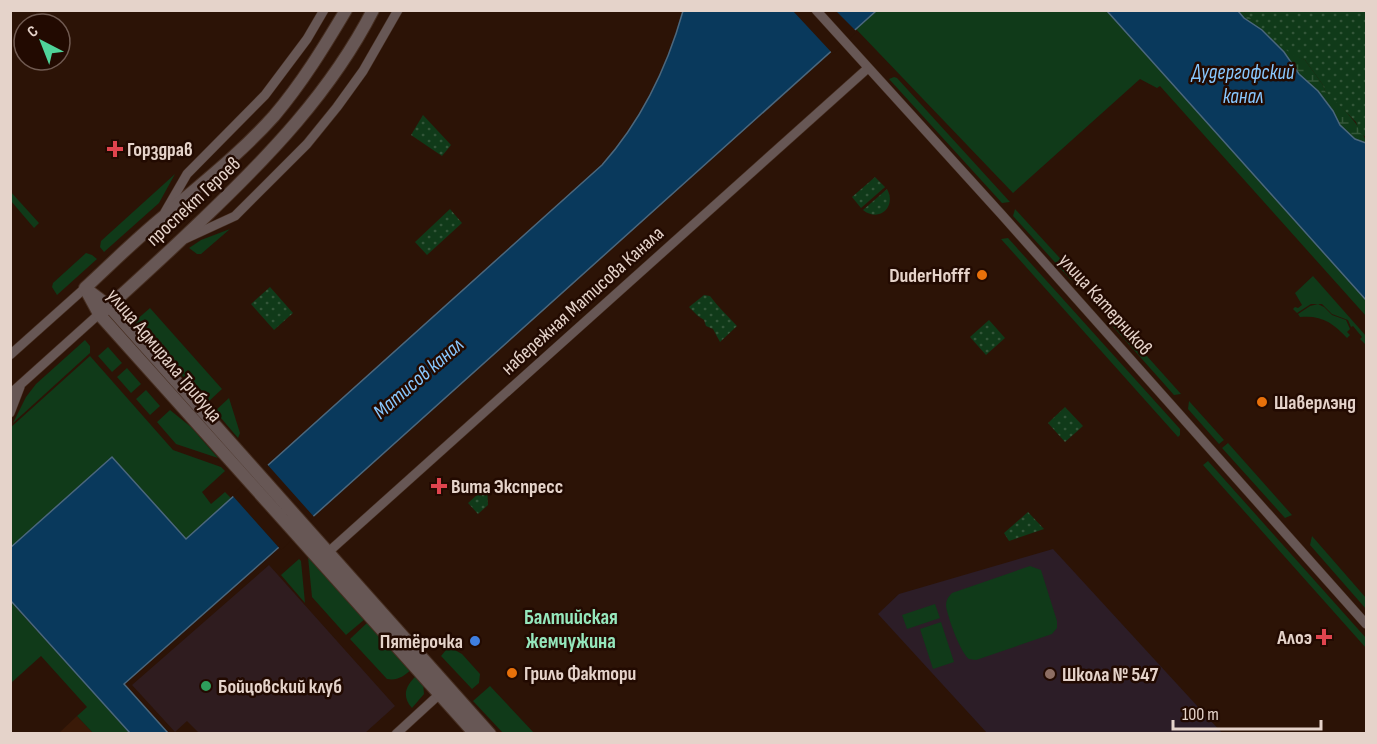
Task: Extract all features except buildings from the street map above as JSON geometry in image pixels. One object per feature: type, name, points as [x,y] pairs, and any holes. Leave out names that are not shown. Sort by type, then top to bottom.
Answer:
[{"type":"street","points":[[162,217],[187,174],[264,95],[296,55],[324,10]]},
{"type":"street","name":"проспект Героев","points":[[10,355],[162,217],[244,148],[274,115],[324,48],[346,10]]},
{"type":"street","name":"проспект Героев","points":[[10,394],[180,241],[261,163],[292,130],[343,60],[373,10]]},
{"type":"street","points":[[180,241],[235,216],[307,144],[363,70],[398,10]]},
{"type":"street","name":"улица Катерников","points":[[816,10],[1366,624]]},
{"type":"street","name":"набережная Матисова Канала","points":[[323,556],[868,68]]},
{"type":"street","name":"улица Адмирала Трибуца","points":[[85,288],[444,690],[490,734]]},
{"type":"street","points":[[10,413],[20,386]]},
{"type":"street","points":[[396,734],[444,690]]},
{"type":"street","name":"улица Адмирала Трибуца","points":[[444,690],[475,734]]},
{"type":"shaded area","name":"Школа № 547","points":[[1053,549],[1222,733],[987,733],[878,614],[899,594]]},
{"type":"shaded area","points":[[269,565],[395,706],[365,733],[199,733],[187,721],[175,732],[132,685]]},
{"type":"shaded area","points":[[77,716],[93,733],[58,734]]},
{"type":"green space","points":[[876,11],[1107,11],[1366,300],[1366,316],[1160,86],[1157,88],[1140,79],[1013,193],[856,29]]},
{"type":"green space","points":[[1238,11],[1243,11],[1275,41],[1305,60],[1325,91],[1356,124],[1366,143],[1355,139],[1340,125],[1322,96],[1299,74],[1284,52]]},
{"type":"green space","points":[[1243,11],[1366,11],[1366,137],[1360,133],[1356,122],[1325,91],[1305,60],[1293,55],[1275,42]]},
{"type":"green space","points":[[894,77],[1010,202],[1002,203],[889,79]]},
{"type":"green space","points":[[423,115],[451,145],[442,156],[411,135]]},
{"type":"green space","points":[[175,174],[159,203],[104,252],[100,247],[101,241]]},
{"type":"green space","points":[[875,177],[885,187],[861,208],[852,197]]},
{"type":"green space","points":[[887,189],[890,202],[885,211],[875,215],[863,210]]},
{"type":"green space","points":[[10,191],[39,223],[34,228],[11,201]]},
{"type":"green space","points":[[450,209],[462,223],[427,255],[415,242]]},
{"type":"green space","points":[[1015,209],[1078,278],[1071,280],[1013,216]]},
{"type":"green space","points":[[230,229],[201,254],[189,248],[201,240]]},
{"type":"green space","points":[[1008,238],[1180,429],[1178,437],[1001,239]]},
{"type":"green space","points":[[86,253],[97,259],[57,295],[52,287],[53,283]]},
{"type":"green space","points":[[1313,276],[1366,336],[1366,345],[1348,320],[1332,314],[1322,304],[1311,304],[1297,313],[1293,309],[1302,305],[1295,293]]},
{"type":"green space","points":[[270,287],[293,313],[274,330],[251,304]]},
{"type":"green space","points":[[704,295],[710,296],[737,326],[720,342],[713,329],[706,326],[704,320],[689,307]]},
{"type":"green space","points":[[1318,304],[1332,315],[1346,320],[1350,329],[1347,332],[1350,335],[1347,338],[1326,321],[1315,317],[1300,317],[1298,314]]},
{"type":"green space","points":[[150,308],[222,389],[207,403],[134,322]]},
{"type":"green space","points":[[1111,316],[1181,394],[1174,395],[1109,322]]},
{"type":"green space","points":[[989,320],[1005,338],[986,355],[970,337]]},
{"type":"green space","points":[[85,340],[90,346],[90,353],[13,423],[26,397],[36,384]]},
{"type":"green space","points":[[108,347],[122,363],[112,372],[98,356]]},
{"type":"green space","points":[[90,356],[173,450],[221,467],[225,471],[202,492],[211,504],[225,492],[232,499],[186,540],[112,457],[11,548],[10,428]]},
{"type":"green space","points":[[127,368],[141,384],[131,393],[117,377]]},
{"type":"green space","points":[[146,390],[160,406],[150,415],[136,399]]},
{"type":"green space","points":[[229,398],[240,433],[238,438],[215,411]]},
{"type":"green space","points":[[1189,401],[1224,440],[1219,444],[1188,409]]},
{"type":"green space","points":[[1065,407],[1083,426],[1065,442],[1048,423]]},
{"type":"green space","points":[[170,410],[191,427],[218,458],[176,444],[157,422]]},
{"type":"green space","points":[[1228,443],[1292,515],[1285,518],[1222,448]]},
{"type":"green space","points":[[1208,461],[1366,638],[1366,648],[1203,465]]},
{"type":"green space","points":[[487,486],[488,505],[478,514],[468,503]]},
{"type":"green space","points":[[1028,512],[1044,529],[1009,541],[1004,533]]},
{"type":"green space","points":[[1312,536],[1366,598],[1366,609],[1310,545]]},
{"type":"green space","points":[[308,557],[365,619],[346,635],[312,597]]},
{"type":"green space","points":[[299,559],[301,561],[305,603],[281,575]]},
{"type":"green space","points":[[1030,566],[1041,570],[1057,621],[1057,628],[1052,634],[976,660],[969,659],[958,642],[952,626],[946,606],[948,597],[952,593]]},
{"type":"green space","points":[[10,601],[130,733],[93,733],[77,716],[87,707],[41,656],[11,683]]},
{"type":"green space","points":[[935,604],[940,618],[907,629],[902,615]]},
{"type":"green space","points":[[368,622],[411,670],[400,678],[387,679],[350,639]]},
{"type":"green space","points":[[941,622],[954,662],[933,669],[920,629]]},
{"type":"green space","points":[[453,649],[462,654],[480,674],[479,683],[472,689],[441,656],[446,650]]},
{"type":"green space","points":[[417,675],[423,683],[424,694],[412,708],[406,691]]},
{"type":"green space","points":[[490,686],[534,733],[503,733],[473,701]]},
{"type":"water","name":"Матисов канал","points":[[683,11],[876,11],[124,684],[168,733],[130,733],[11,601],[10,548],[112,457],[186,539],[602,165],[629,130],[652,92],[669,53]]},
{"type":"water","name":"Дудергофский канал","points":[[1107,11],[1238,11],[1284,52],[1299,74],[1318,91],[1340,125],[1355,139],[1366,143],[1366,300]]},
{"type":"pier","points":[[793,11],[836,11],[857,32],[833,54]]},
{"type":"pier","points":[[266,463],[315,518],[281,550],[232,495]]},
{"type":"place","name":"Горздрав","points":[[115,149]]},
{"type":"place","name":"DuderHofff","points":[[982,275]]},
{"type":"place","name":"Шаверлэнд","points":[[1262,402]]},
{"type":"place","name":"Вита Экспресс","points":[[439,486]]},
{"type":"place","name":"Алоэ","points":[[1324,637]]},
{"type":"place","name":"Пятёрочка","points":[[475,641]]},
{"type":"place","name":"Гриль Фактори","points":[[512,673]]},
{"type":"place","name":"Школа № 547","points":[[1050,674]]},
{"type":"place","name":"Бойцовский клуб","points":[[206,686]]},
{"type":"district","name":"Балтийская жемчужина","points":[[571,629]]}]
